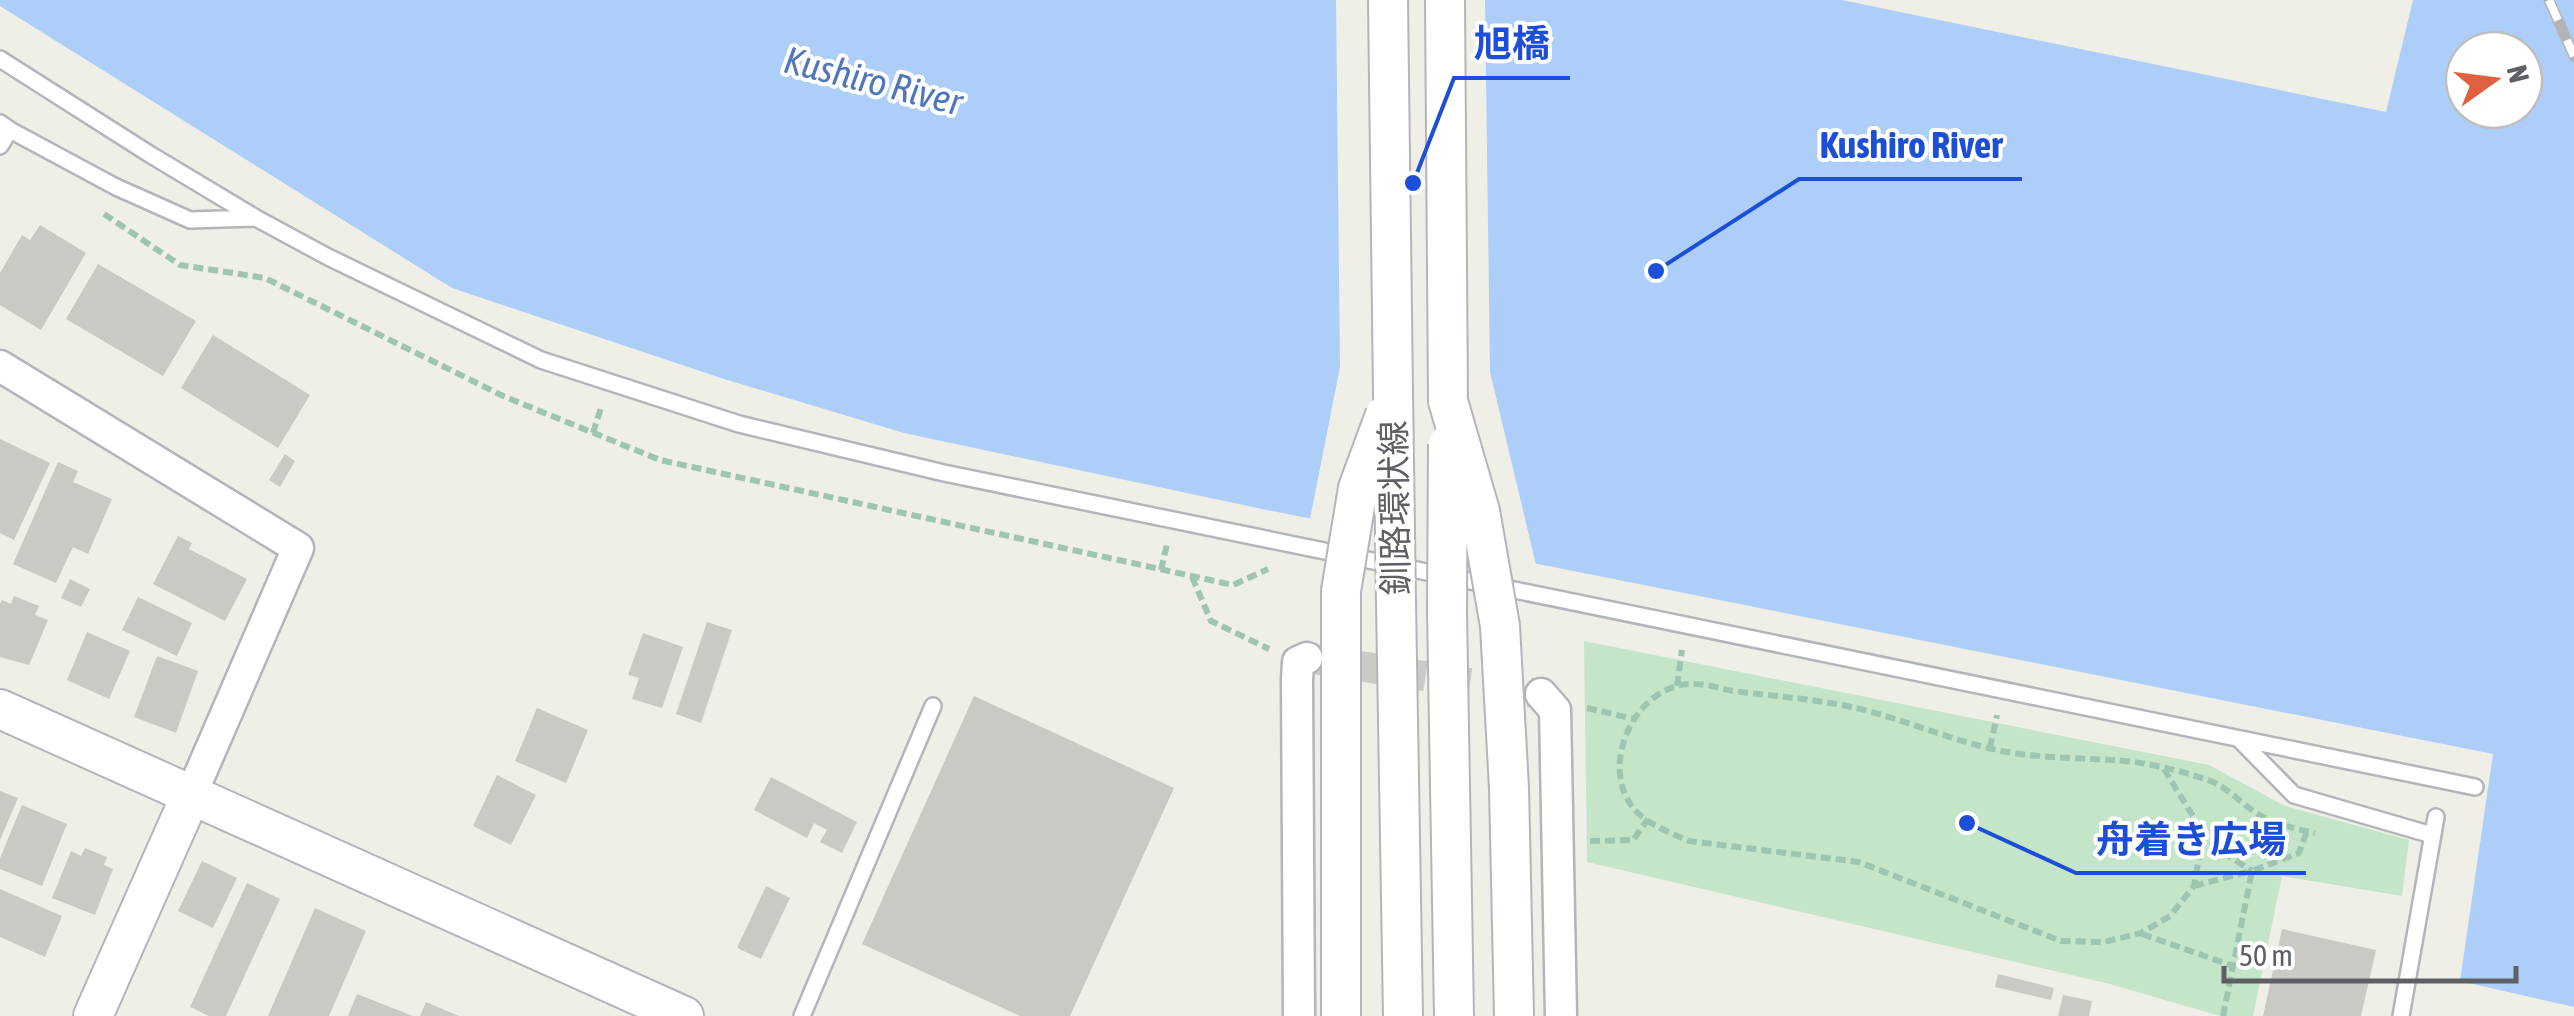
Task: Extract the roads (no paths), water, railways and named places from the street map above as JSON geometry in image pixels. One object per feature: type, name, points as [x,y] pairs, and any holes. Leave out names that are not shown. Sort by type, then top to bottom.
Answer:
[{"type":"street","name":"釧路環状線","points":[[1388,0],[1403,1016]]},
{"type":"street","name":"釧路環状線","points":[[1445,0],[1454,1016]]},
{"type":"street","points":[[0,366],[298,548],[94,1016]]},
{"type":"street","points":[[1341,1016],[1342,591],[1358,488],[1393,392]]},
{"type":"street","points":[[1448,401],[1480,511],[1500,626],[1509,788],[1514,1016]]},
{"type":"street","points":[[1299,1016],[1302,660]]},
{"type":"street","points":[[1540,694],[1556,710],[1562,1016]]},
{"type":"street","points":[[0,709],[684,1016]]},
{"type":"lane","points":[[0,59],[256,218],[328,257],[542,360],[739,424],[944,473],[2475,787]]},
{"type":"lane","points":[[0,146],[5,126],[116,187],[190,220],[256,218]]},
{"type":"lane","points":[[802,1016],[934,706]]},
{"type":"lane","points":[[2239,738],[2294,795],[2432,835]]},
{"type":"lane","points":[[2401,1016],[2436,816]]},
{"type":"water","points":[[0,0],[1842,0],[2386,112],[2413,0],[2574,0],[2574,1007],[2460,981],[2493,754],[1267,510],[904,433],[721,378],[452,288],[0,6]]},
{"type":"tunnel","points":[[1307,658],[1541,694]]},
{"type":"railway","points":[[2549,0],[2574,56]]},
{"type":"place","name":"旭橋","points":[[1413,183]]},
{"type":"place","name":"Kushiro River","points":[[1656,271]]},
{"type":"place","name":"舟着き広場","points":[[1967,823]]}]
